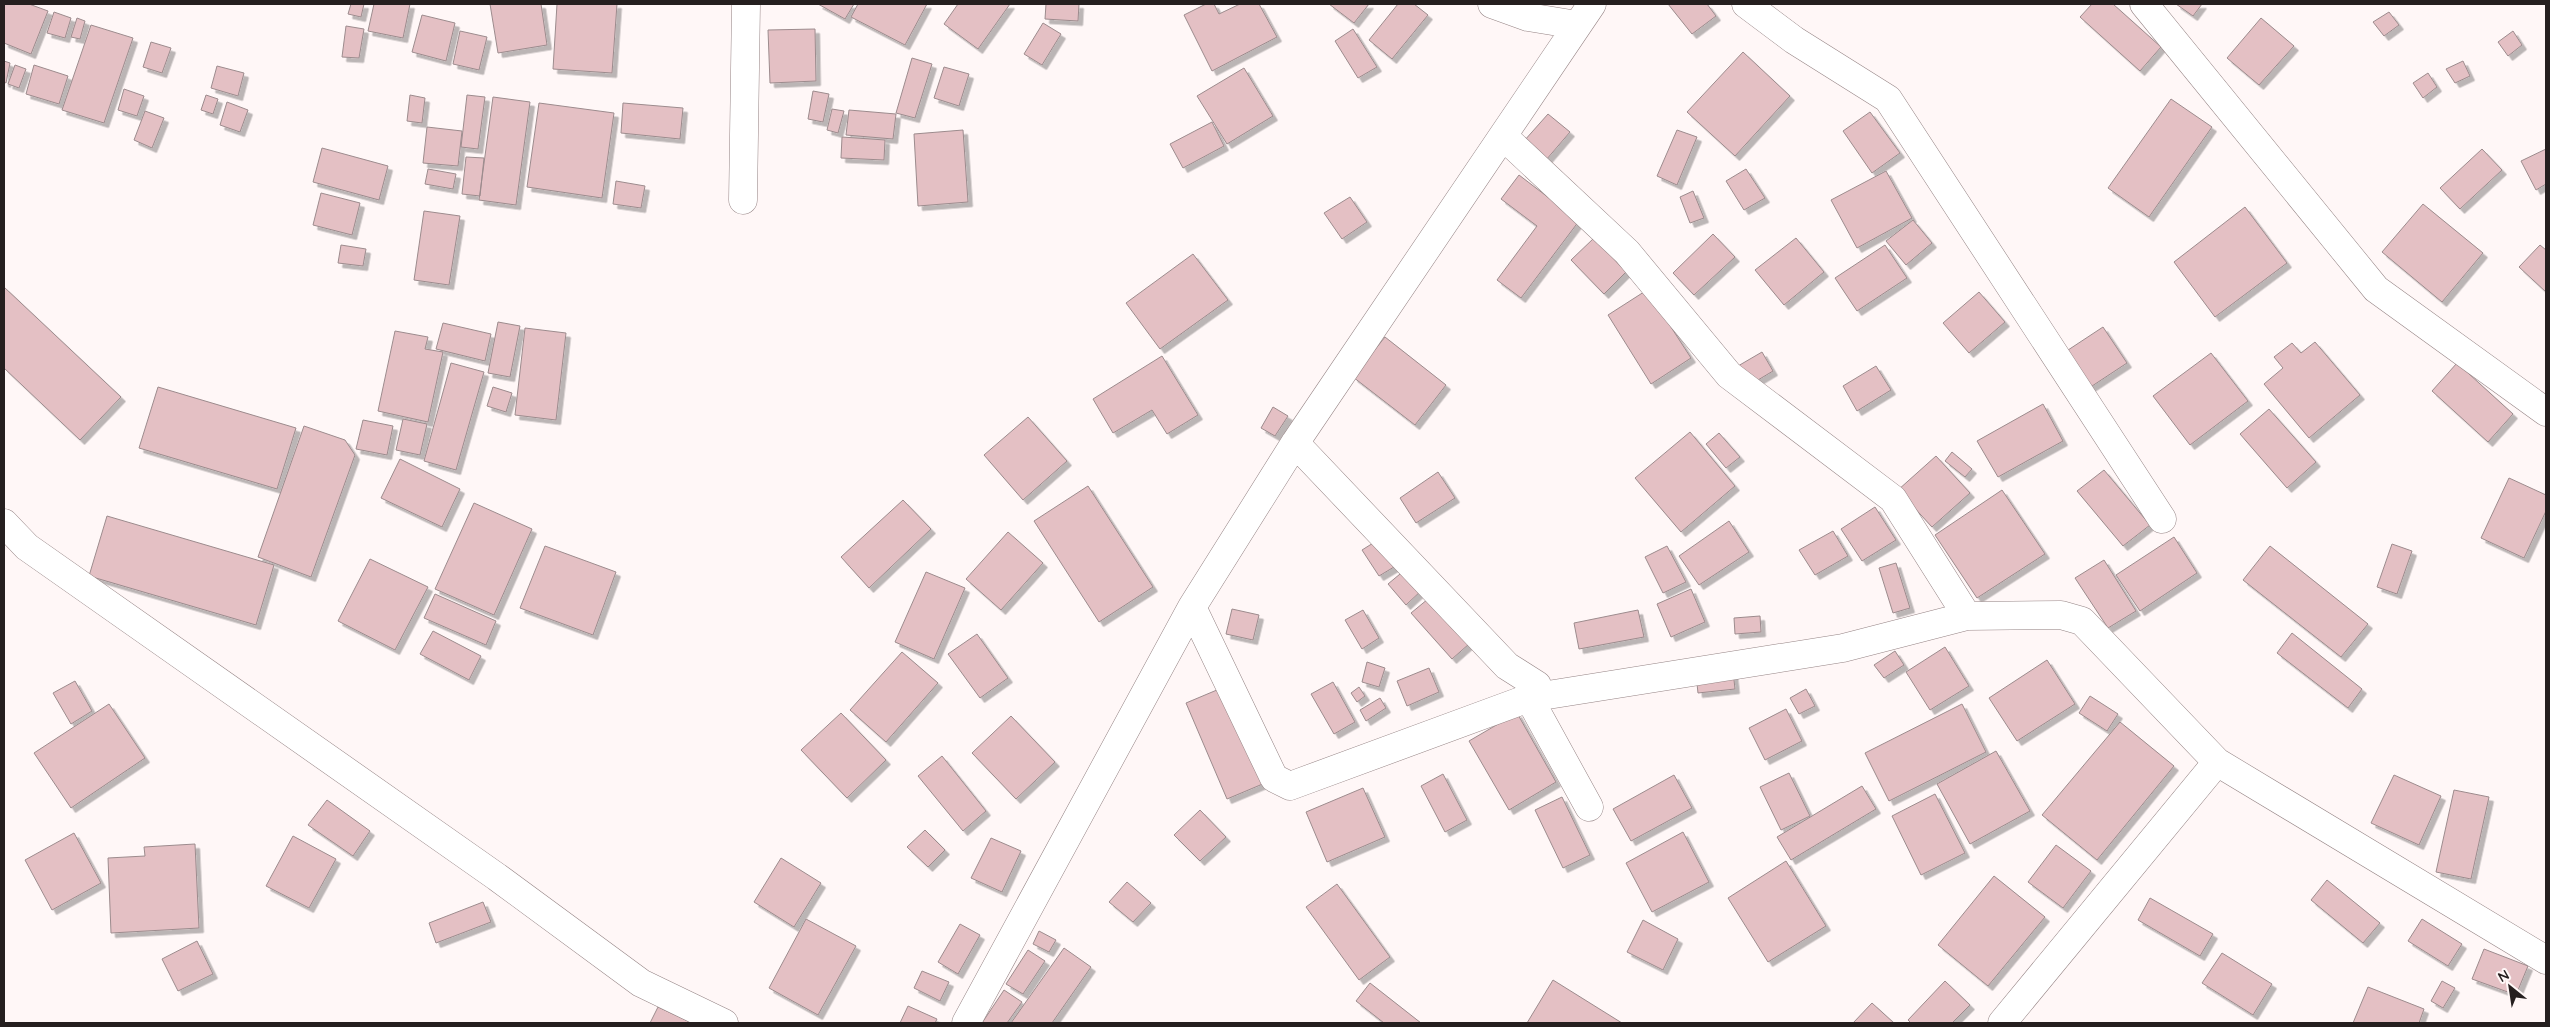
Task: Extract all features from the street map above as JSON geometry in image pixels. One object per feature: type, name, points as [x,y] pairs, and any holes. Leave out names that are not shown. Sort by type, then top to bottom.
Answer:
[{"type":"street","points":[[743,200],[746,4]]},
{"type":"street","points":[[1492,4],[1528,17],[1584,14]]},
{"type":"street","points":[[1746,4],[1794,40],[1888,99],[2162,519]]},
{"type":"street","points":[[2144,4],[2376,289],[2546,412]]},
{"type":"street","points":[[966,1023],[1192,607],[1295,443],[1504,136],[1584,14]]},
{"type":"street","points":[[1504,136],[1627,252],[1729,375],[1893,499],[1967,616]]},
{"type":"street","points":[[1295,443],[1507,666],[1537,685],[1529,698]]},
{"type":"street","points":[[4,523],[27,547],[497,877],[642,984],[724,1023]]},
{"type":"street","points":[[1192,607],[1274,778],[1290,786],[1529,698],[1843,648],[1967,616],[2061,615],[2082,621],[2217,762],[2546,960]]},
{"type":"street","points":[[1529,698],[1589,807]]},
{"type":"street","points":[[2002,1023],[2217,762]]},
{"type":"building","points":[[4,4],[29,4],[48,11],[31,54],[4,43]]},
{"type":"building","points":[[351,4],[364,4],[361,17],[348,14]]},
{"type":"building","points":[[374,4],[410,4],[403,38],[368,31]]},
{"type":"building","points":[[490,4],[541,4],[547,45],[498,53]]},
{"type":"building","points":[[557,4],[617,4],[612,73],[553,69]]},
{"type":"building","points":[[818,4],[854,4],[845,19]]},
{"type":"building","points":[[858,4],[927,4],[905,45],[851,17]]},
{"type":"building","points":[[958,4],[1010,4],[978,49],[944,24]]},
{"type":"building","points":[[1046,4],[1079,4],[1078,21],[1045,19]]},
{"type":"building","points":[[1206,4],[1214,4],[1219,14],[1240,4],[1259,4],[1277,37],[1212,71],[1184,15]]},
{"type":"building","points":[[1329,4],[1369,4],[1354,23]]},
{"type":"building","points":[[1398,4],[1414,4],[1428,15],[1392,59],[1369,40]]},
{"type":"building","points":[[1668,4],[1707,4],[1716,16],[1692,34]]},
{"type":"building","points":[[2092,4],[2113,4],[2161,47],[2140,71],[2080,17]]},
{"type":"building","points":[[2176,4],[2202,4],[2193,16]]},
{"type":"building","points":[[54,12],[71,18],[65,38],[47,33]]},
{"type":"building","points":[[2389,12],[2399,25],[2384,36],[2373,22]]},
{"type":"building","points":[[422,15],[455,23],[446,61],[412,52]]},
{"type":"building","points":[[77,18],[85,21],[80,39],[71,37]]},
{"type":"building","points":[[2261,18],[2294,46],[2259,85],[2227,58]]},
{"type":"building","points":[[1043,23],[1061,34],[1042,65],[1024,54]]},
{"type":"building","points":[[91,25],[133,38],[104,123],[62,110]]},
{"type":"building","points":[[346,26],[364,29],[359,58],[342,57]]},
{"type":"building","points":[[815,29],[816,81],[770,83],[768,30]]},
{"type":"building","points":[[1353,29],[1377,67],[1358,78],[1335,41]]},
{"type":"building","points":[[460,31],[487,37],[479,70],[453,64]]},
{"type":"building","points":[[2513,31],[2522,45],[2508,56],[2498,42]]},
{"type":"building","points":[[151,42],[171,48],[162,73],[143,67]]},
{"type":"building","points":[[1743,52],[1790,96],[1735,156],[1687,112]]},
{"type":"building","points":[[912,58],[932,64],[915,118],[896,113]]},
{"type":"building","points":[[4,61],[10,63],[6,83],[4,82]]},
{"type":"building","points":[[2463,61],[2470,76],[2455,83],[2446,69]]},
{"type":"building","points":[[15,65],[26,69],[19,88],[8,84]]},
{"type":"building","points":[[34,65],[68,76],[59,104],[26,94]]},
{"type":"building","points":[[217,66],[244,73],[238,96],[211,88]]},
{"type":"building","points":[[944,67],[969,74],[959,106],[934,98]]},
{"type":"building","points":[[1244,68],[1273,116],[1227,144],[1197,96]]},
{"type":"building","points":[[2428,73],[2437,87],[2423,98],[2413,83]]},
{"type":"building","points":[[124,89],[144,96],[137,116],[118,110]]},
{"type":"building","points":[[813,91],[829,94],[823,122],[808,119]]},
{"type":"building","points":[[206,95],[218,99],[213,114],[201,110]]},
{"type":"building","points":[[410,95],[425,98],[422,123],[407,121]]},
{"type":"building","points":[[467,95],[485,97],[478,149],[461,147]]},
{"type":"building","points":[[493,97],[530,102],[516,205],[479,200]]},
{"type":"building","points":[[2171,99],[2212,127],[2149,217],[2108,188]]},
{"type":"building","points":[[227,102],[248,110],[240,132],[220,125]]},
{"type":"building","points":[[539,103],[614,113],[602,198],[527,187]]},
{"type":"building","points":[[623,103],[683,108],[680,139],[621,133]]},
{"type":"building","points":[[832,109],[844,111],[838,133],[827,130]]},
{"type":"building","points":[[849,110],[896,114],[893,139],[846,135]]},
{"type":"building","points":[[145,111],[164,118],[152,148],[134,140]]},
{"type":"building","points":[[1870,112],[1900,153],[1872,173],[1843,131]]},
{"type":"building","points":[[1548,114],[1570,132],[1546,160],[1524,141]]},
{"type":"building","points":[[1212,122],[1224,146],[1183,168],[1170,144]]},
{"type":"building","points":[[427,127],[462,131],[458,166],[423,163]]},
{"type":"building","points":[[963,130],[968,202],[918,206],[914,134]]},
{"type":"building","points":[[1677,130],[1697,137],[1677,185],[1657,176]]},
{"type":"building","points":[[842,137],[885,140],[884,160],[841,158]]},
{"type":"building","points":[[322,148],[388,166],[379,200],[313,182]]},
{"type":"building","points":[[2482,149],[2502,170],[2460,209],[2440,188]]},
{"type":"building","points":[[2546,149],[2546,184],[2536,190],[2521,161]]},
{"type":"building","points":[[466,157],[484,158],[480,196],[462,194]]},
{"type":"building","points":[[428,169],[456,174],[453,189],[425,184]]},
{"type":"building","points":[[1746,169],[1765,198],[1744,210],[1726,181]]},
{"type":"building","points":[[1886,171],[1912,218],[1857,248],[1831,200]]},
{"type":"building","points":[[1519,175],[1579,221],[1521,298],[1497,280],[1537,226],[1501,199]]},
{"type":"building","points":[[616,181],[645,186],[641,208],[613,204]]},
{"type":"building","points":[[1693,191],[1704,218],[1690,223],[1680,197]]},
{"type":"building","points":[[321,193],[360,203],[352,235],[313,225]]},
{"type":"building","points":[[1350,197],[1367,222],[1342,239],[1324,213]]},
{"type":"building","points":[[2423,204],[2483,253],[2442,302],[2382,252]]},
{"type":"building","points":[[2245,207],[2287,263],[2215,317],[2174,262]]},
{"type":"building","points":[[424,211],[460,216],[449,285],[414,280]]},
{"type":"building","points":[[1913,220],[1932,243],[1906,265],[1886,241]]},
{"type":"building","points":[[1713,234],[1735,257],[1694,295],[1673,273]]},
{"type":"building","points":[[1594,238],[1626,272],[1604,294],[1571,260]]},
{"type":"building","points":[[1796,238],[1824,272],[1784,305],[1755,270]]},
{"type":"building","points":[[341,245],[366,249],[363,266],[338,263]]},
{"type":"building","points":[[1885,245],[1907,278],[1857,311],[1835,278]]},
{"type":"building","points":[[2540,245],[2546,250],[2546,292],[2519,267]]},
{"type":"building","points":[[1193,254],[1228,300],[1160,349],[1126,303]]},
{"type":"building","points":[[4,287],[121,397],[80,440],[4,368]]},
{"type":"building","points":[[1647,290],[1691,358],[1651,384],[1608,315]]},
{"type":"building","points":[[1979,292],[2005,322],[1969,353],[1943,323]]},
{"type":"building","points":[[498,322],[520,326],[510,377],[488,373]]},
{"type":"building","points":[[443,323],[491,334],[485,361],[436,349]]},
{"type":"building","points":[[2103,327],[2127,363],[2086,390],[2062,354]]},
{"type":"building","points":[[525,328],[566,333],[556,420],[515,415]]},
{"type":"building","points":[[395,331],[428,337],[425,349],[443,352],[428,422],[378,411]]},
{"type":"building","points":[[1385,337],[1446,385],[1415,425],[1353,377]]},
{"type":"building","points":[[2315,342],[2360,395],[2309,438],[2264,384],[2283,368],[2274,357],[2292,343],[2301,353]]},
{"type":"building","points":[[1762,352],[1773,371],[1748,386],[1738,366]]},
{"type":"building","points":[[2211,353],[2248,401],[2190,445],[2153,396]]},
{"type":"building","points":[[1162,356],[1198,415],[1167,434],[1152,410],[1113,433],[1093,399]]},
{"type":"building","points":[[451,363],[484,372],[456,470],[424,461]]},
{"type":"building","points":[[2457,363],[2513,414],[2488,442],[2432,391]]},
{"type":"building","points":[[1876,366],[1891,390],[1857,411],[1843,386]]},
{"type":"building","points":[[158,387],[296,428],[277,489],[139,448]]},
{"type":"building","points":[[493,387],[512,393],[506,412],[487,406]]},
{"type":"building","points":[[2043,404],[2063,441],[1998,477],[1977,441]]},
{"type":"building","points":[[1273,407],[1288,416],[1275,436],[1261,428]]},
{"type":"building","points":[[2269,409],[2316,462],[2287,488],[2240,434]]},
{"type":"building","points":[[1028,417],[1067,461],[1023,500],[984,455]]},
{"type":"building","points":[[403,419],[427,424],[420,455],[396,450]]},
{"type":"building","points":[[363,420],[393,426],[387,455],[356,449]]},
{"type":"building","points":[[304,426],[345,440],[355,455],[311,577],[258,557]]},
{"type":"building","points":[[1690,432],[1735,486],[1681,532],[1635,478]]},
{"type":"building","points":[[1719,433],[1740,457],[1726,468],[1706,444]]},
{"type":"building","points":[[1952,452],[1972,469],[1965,477],[1945,461]]},
{"type":"building","points":[[1936,456],[1970,493],[1932,527],[1898,490]]},
{"type":"building","points":[[400,459],[460,489],[442,527],[381,498]]},
{"type":"building","points":[[2104,470],[2150,525],[2123,546],[2077,491]]},
{"type":"building","points":[[1438,472],[1455,498],[1416,523],[1400,498]]},
{"type":"building","points":[[2509,478],[2546,495],[2546,511],[2524,558],[2481,538]]},
{"type":"building","points":[[1088,486],[1153,587],[1099,622],[1034,521]]},
{"type":"building","points":[[2002,490],[2045,554],[1977,598],[1935,535]]},
{"type":"building","points":[[903,500],[931,529],[869,588],[841,557]]},
{"type":"building","points":[[474,503],[532,529],[494,615],[435,589]]},
{"type":"building","points":[[1875,507],[1896,540],[1862,561],[1841,529]]},
{"type":"building","points":[[107,516],[274,565],[256,625],[89,576]]},
{"type":"building","points":[[1729,521],[1749,552],[1699,585],[1679,556]]},
{"type":"building","points":[[1833,531],[1848,556],[1815,575],[1799,550]]},
{"type":"building","points":[[1008,532],[1043,563],[1001,610],[966,579]]},
{"type":"building","points":[[2174,537],[2197,573],[2140,611],[2116,575]]},
{"type":"building","points":[[1378,540],[1394,567],[1379,576],[1362,550]]},
{"type":"building","points":[[2392,544],[2412,551],[2397,594],[2377,587]]},
{"type":"building","points":[[545,546],[616,572],[593,635],[520,608]]},
{"type":"building","points":[[1667,546],[1686,582],[1663,593],[1645,557]]},
{"type":"building","points":[[2270,546],[2368,624],[2341,657],[2243,580]]},
{"type":"building","points":[[370,559],[428,587],[395,650],[338,621]]},
{"type":"building","points":[[2104,560],[2136,611],[2108,628],[2075,578]]},
{"type":"building","points":[[1896,563],[1910,608],[1893,613],[1879,568]]},
{"type":"building","points":[[1406,569],[1423,589],[1406,605],[1388,584]]},
{"type":"building","points":[[926,572],[965,588],[934,659],[895,642]]},
{"type":"building","points":[[1691,589],[1705,622],[1671,637],[1657,604]]},
{"type":"building","points":[[435,594],[496,621],[486,645],[424,618]]},
{"type":"building","points":[[1428,599],[1469,644],[1452,659],[1411,613]]},
{"type":"building","points":[[1232,609],[1259,615],[1253,640],[1226,634]]},
{"type":"building","points":[[1363,610],[1379,638],[1362,649],[1345,620]]},
{"type":"building","points":[[1638,610],[1644,637],[1579,649],[1574,623]]},
{"type":"building","points":[[1760,616],[1761,632],[1735,634],[1734,618]]},
{"type":"building","points":[[433,631],[481,656],[469,680],[420,654]]},
{"type":"building","points":[[2292,633],[2362,689],[2348,708],[2277,653]]},
{"type":"building","points":[[977,634],[1008,678],[980,698],[948,654]]},
{"type":"building","points":[[1945,647],[1969,686],[1930,710],[1906,672]]},
{"type":"building","points":[[1895,651],[1904,665],[1884,678],[1874,665]]},
{"type":"building","points":[[902,652],[938,683],[886,742],[850,710]]},
{"type":"building","points":[[2047,660],[2075,704],[2017,741],[1989,698]]},
{"type":"building","points":[[1367,662],[1385,668],[1379,687],[1362,682]]},
{"type":"building","points":[[1732,662],[1735,689],[1698,693],[1695,666]]},
{"type":"building","points":[[1429,668],[1439,692],[1407,706],[1397,681]]},
{"type":"building","points":[[75,681],[92,711],[71,724],[53,693]]},
{"type":"building","points":[[1333,682],[1355,722],[1334,734],[1311,694]]},
{"type":"building","points":[[1224,687],[1265,783],[1227,799],[1186,703]]},
{"type":"building","points":[[1359,687],[1365,696],[1357,702],[1351,693]]},
{"type":"building","points":[[1806,689],[1815,706],[1799,714],[1790,698]]},
{"type":"building","points":[[2090,696],[2118,714],[2107,731],[2079,713]]},
{"type":"building","points":[[1380,698],[1386,708],[1366,721],[1360,710]]},
{"type":"building","points":[[109,704],[145,758],[71,808],[34,753]]},
{"type":"building","points":[[1962,704],[1986,752],[1889,801],[1865,753]]},
{"type":"building","points":[[1786,709],[1802,741],[1765,760],[1749,728]]},
{"type":"building","points":[[841,713],[886,760],[847,798],[801,750]]},
{"type":"building","points":[[1517,713],[1556,782],[1509,810],[1469,741]]},
{"type":"building","points":[[1011,716],[1055,762],[1016,799],[972,753]]},
{"type":"building","points":[[2120,722],[2174,766],[2097,860],[2042,815]]},
{"type":"building","points":[[1996,751],[2030,811],[1970,844],[1937,784]]},
{"type":"building","points":[[942,756],[986,811],[963,831],[918,776]]},
{"type":"building","points":[[1789,773],[1810,816],[1781,830],[1760,787]]},
{"type":"building","points":[[1443,774],[1467,820],[1445,832],[1421,786]]},
{"type":"building","points":[[1674,775],[1692,808],[1631,841],[1613,809]]},
{"type":"building","points":[[2394,775],[2441,796],[2419,845],[2371,823]]},
{"type":"building","points":[[1862,786],[1876,809],[1791,860],[1777,837]]},
{"type":"building","points":[[1363,788],[1385,837],[1327,862],[1306,812]]},
{"type":"building","points":[[2454,790],[2489,797],[2471,879],[2436,872]]},
{"type":"building","points":[[1935,794],[1965,853],[1921,875],[1892,816]]},
{"type":"building","points":[[1562,797],[1590,855],[1563,868],[1535,810]]},
{"type":"building","points":[[327,800],[370,831],[353,856],[308,825]]},
{"type":"building","points":[[1200,810],[1226,837],[1200,861],[1174,835]]},
{"type":"building","points":[[925,830],[945,850],[928,867],[907,847]]},
{"type":"building","points":[[1683,832],[1709,882],[1652,912],[1626,863]]},
{"type":"building","points":[[74,833],[101,883],[52,910],[25,860]]},
{"type":"building","points":[[293,836],[336,859],[309,908],[266,886]]},
{"type":"building","points":[[991,838],[1021,851],[1002,892],[971,878]]},
{"type":"building","points":[[195,844],[199,928],[111,933],[108,858],[145,856],[144,847]]},
{"type":"building","points":[[2056,845],[2091,871],[2063,908],[2028,882]]},
{"type":"building","points":[[781,858],[821,883],[794,927],[754,902]]},
{"type":"building","points":[[1786,861],[1826,926],[1768,962],[1728,898]]},
{"type":"building","points":[[1994,876],[2045,917],[1988,986],[1938,945]]},
{"type":"building","points":[[2327,880],[2380,923],[2363,943],[2311,900]]},
{"type":"building","points":[[1127,882],[1151,903],[1133,922],[1109,902]]},
{"type":"building","points":[[1337,884],[1390,957],[1359,980],[1306,907]]},
{"type":"building","points":[[2150,898],[2213,934],[2200,956],[2138,920]]},
{"type":"building","points":[[483,902],[491,922],[436,943],[429,923]]},
{"type":"building","points":[[806,919],[856,946],[818,1015],[769,988]]},
{"type":"building","points":[[2422,919],[2462,944],[2448,966],[2408,941]]},
{"type":"building","points":[[1643,920],[1678,939],[1663,970],[1627,952]]},
{"type":"building","points":[[960,924],[980,935],[958,974],[938,962]]},
{"type":"building","points":[[1039,931],[1056,940],[1049,952],[1033,944]]},
{"type":"building","points":[[197,941],[213,974],[178,991],[162,959]]},
{"type":"building","points":[[1064,948],[1091,967],[1052,1023],[1011,1023]]},
{"type":"building","points":[[2484,949],[2528,966],[2516,995],[2472,979]]},
{"type":"building","points":[[1028,950],[1045,961],[1023,994],[1006,984]]},
{"type":"building","points":[[2222,953],[2272,984],[2253,1015],[2202,983]]},
{"type":"building","points":[[922,971],[949,982],[940,1001],[914,988]]},
{"type":"building","points":[[1553,980],[1622,1023],[1527,1023]]},
{"type":"building","points":[[1945,981],[1970,1005],[1952,1023],[1911,1023],[1908,1020]]},
{"type":"building","points":[[2442,981],[2455,988],[2443,1008],[2431,1001]]},
{"type":"building","points":[[1370,983],[1421,1023],[1384,1023],[1356,1001]]},
{"type":"building","points":[[2368,987],[2424,1009],[2419,1023],[2353,1023]]},
{"type":"building","points":[[1004,990],[1022,1002],[1007,1023],[982,1023]]},
{"type":"building","points":[[1872,1003],[1894,1023],[1853,1023]]},
{"type":"building","points":[[908,1006],[937,1019],[935,1023],[900,1023]]},
{"type":"building","points":[[658,1007],[692,1023],[650,1023]]}]
